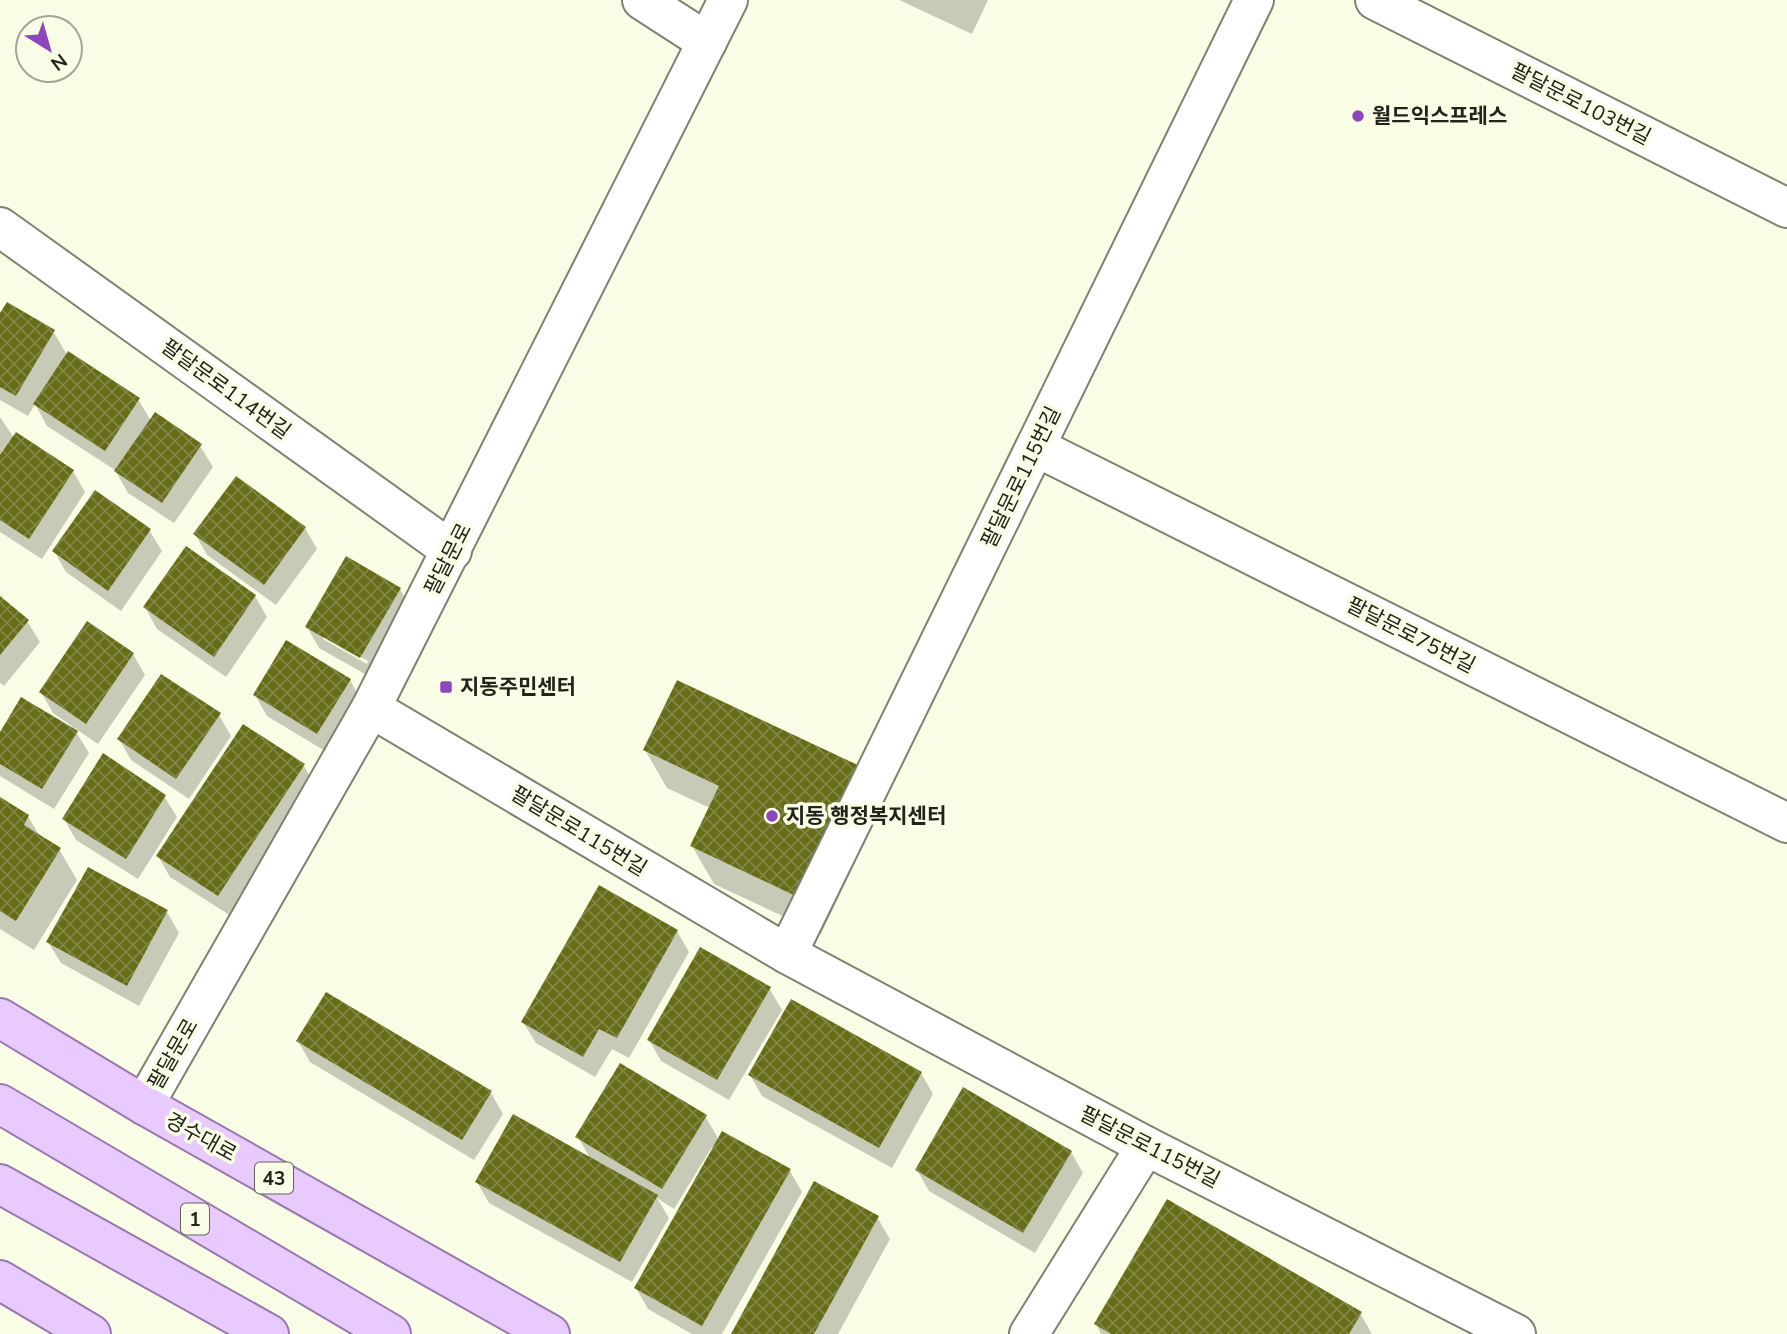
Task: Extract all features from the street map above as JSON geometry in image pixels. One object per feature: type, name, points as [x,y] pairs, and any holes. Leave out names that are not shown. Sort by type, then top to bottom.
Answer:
[{"type":"main road","name":"경수대로","points":[[0,1018],[144,1105],[550,1334]]},
{"type":"main road","name":"1","points":[[0,1104],[391,1334]]},
{"type":"main road","points":[[0,1184],[270,1334]]},
{"type":"main road","points":[[0,1280],[66,1328]]},
{"type":"street","points":[[642,0],[707,42]]},
{"type":"street","name":"팔달문로","points":[[144,1105],[371,708],[728,0]]},
{"type":"street","name":"팔달문로115번길","points":[[788,954],[1254,0]]},
{"type":"street","name":"팔달문로103번길","points":[[1375,0],[1787,208]]},
{"type":"street","name":"팔달문로114번길","points":[[0,227],[452,551]]},
{"type":"street","name":"팔달문로75번길","points":[[1036,447],[1787,823]]},
{"type":"street","name":"팔달문로115번길","points":[[371,708],[788,954],[1146,1146],[1516,1334]]},
{"type":"street","points":[[1029,1334],[1146,1146]]},
{"type":"building","points":[[7,302],[55,330],[16,396],[0,387],[0,313]]},
{"type":"building","points":[[68,351],[140,398],[105,451],[33,404]]},
{"type":"building","points":[[155,412],[202,444],[162,503],[114,471]]},
{"type":"building","points":[[16,432],[74,470],[29,539],[0,520],[0,455]]},
{"type":"building","points":[[236,476],[306,527],[264,585],[193,534]]},
{"type":"building","points":[[95,490],[151,529],[108,591],[52,551]]},
{"type":"building","points":[[186,546],[256,595],[214,657],[143,607]]},
{"type":"building","points":[[346,556],[401,588],[360,658],[305,627]]},
{"type":"building","points":[[0,596],[29,620],[0,655]]},
{"type":"building","points":[[87,621],[134,653],[86,724],[39,692]]},
{"type":"building","points":[[286,640],[351,679],[317,734],[253,695]]},
{"type":"building","points":[[161,674],[221,713],[176,779],[117,739]]},
{"type":"building","name":"지동 행정복지센터","points":[[677,680],[862,767],[800,898],[690,846],[719,786],[643,750]]},
{"type":"building","points":[[21,697],[78,731],[42,789],[0,764],[0,732]]},
{"type":"building","points":[[243,724],[305,764],[218,896],[156,856]]},
{"type":"building","points":[[103,753],[166,795],[126,859],[62,819]]},
{"type":"building","points":[[0,797],[29,815],[24,825],[61,848],[16,921],[0,911]]},
{"type":"building","points":[[88,867],[168,910],[127,986],[46,942]]},
{"type":"building","points":[[599,885],[678,930],[617,1038],[599,1029],[583,1057],[521,1022]]},
{"type":"building","points":[[700,947],[771,987],[717,1080],[647,1040]]},
{"type":"building","points":[[326,992],[492,1091],[462,1140],[296,1041]]},
{"type":"building","points":[[791,999],[922,1072],[879,1148],[748,1075]]},
{"type":"building","points":[[620,1063],[707,1115],[662,1189],[575,1137]]},
{"type":"building","points":[[963,1087],[1072,1151],[1023,1233],[915,1170]]},
{"type":"building","points":[[513,1114],[658,1195],[620,1262],[475,1182]]},
{"type":"building","points":[[722,1131],[791,1169],[702,1326],[634,1288]]},
{"type":"building","points":[[814,1181],[879,1216],[814,1334],[731,1334]]},
{"type":"building","points":[[1167,1199],[1362,1312],[1349,1334],[1111,1334],[1094,1324]]},
{"type":"place","name":"월드익스프레스","points":[[1358,116]]},
{"type":"place","name":"지동주민센터","points":[[446,687]]},
{"type":"place","name":"지동 행정복지센터","points":[[772,816]]}]
